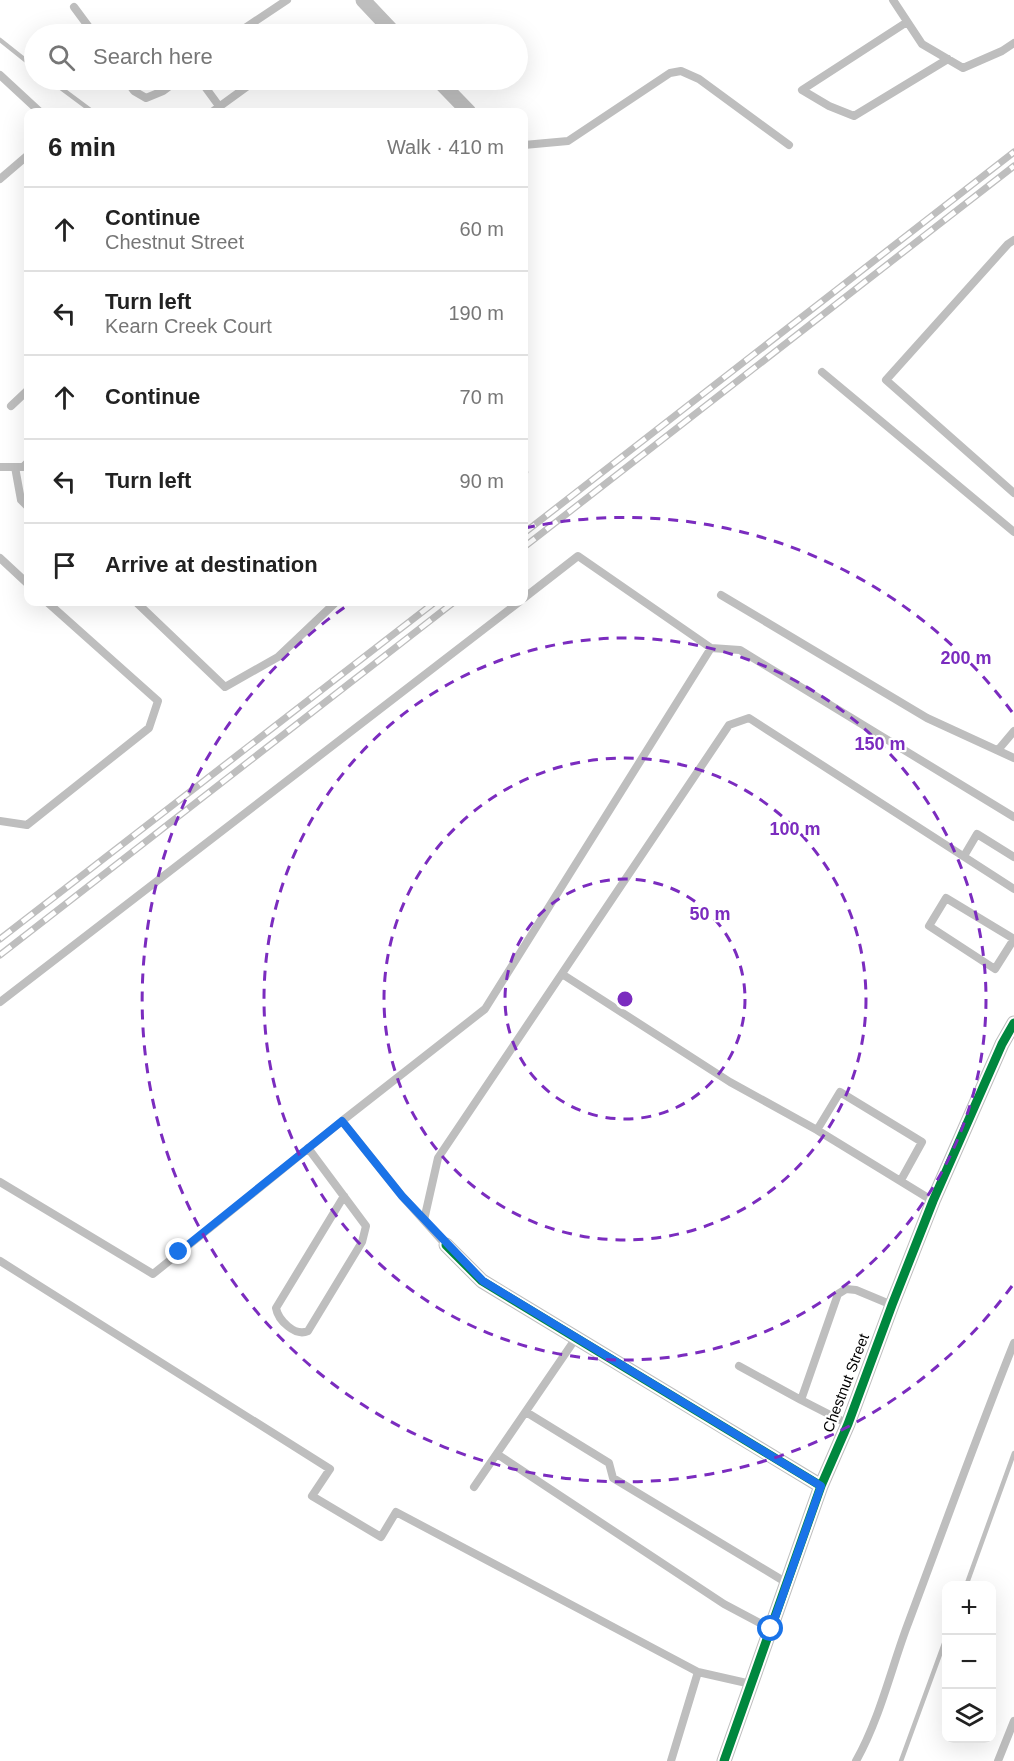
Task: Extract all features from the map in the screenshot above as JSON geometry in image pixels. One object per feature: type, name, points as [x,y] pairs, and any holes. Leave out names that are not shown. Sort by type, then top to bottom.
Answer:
[{"type":"street","points":[[363,0],[386,24]]},
{"type":"street","points":[[448,90],[465,108]]},
{"type":"street","name":"Chestnut Street","points":[[724,1761],[821,1486],[848,1424],[892,1305],[933,1201],[1002,1044],[1014,1023]]},
{"type":"street","points":[[446,1245],[483,1281],[821,1486]]},
{"type":"lane","points":[[251,24],[287,0]]},
{"type":"lane","points":[[893,0],[922,44],[963,68],[1002,51],[1014,43]]},
{"type":"lane","points":[[74,7],[87,24]]},
{"type":"lane","points":[[907,22],[801,90],[829,106],[854,116],[948,59]]},
{"type":"lane","points":[[528,145],[568,141],[670,73],[681,71],[699,80],[789,145]]},
{"type":"lane","points":[[0,75],[36,108]]},
{"type":"lane","points":[[133,90],[146,98],[164,90]]},
{"type":"lane","points":[[207,90],[219,106]]},
{"type":"lane","points":[[217,108],[242,90]]},
{"type":"lane","points":[[0,179],[24,158]]},
{"type":"lane","points":[[1014,240],[886,381],[1014,493]]},
{"type":"lane","points":[[822,372],[1014,532]]},
{"type":"lane","points":[[11,406],[24,394]]},
{"type":"lane","points":[[0,467],[24,466]]},
{"type":"lane","points":[[15,467],[21,500],[24,503]]},
{"type":"lane","points":[[528,595],[578,556],[711,648],[740,650],[1014,817]]},
{"type":"lane","points":[[0,558],[24,580]]},
{"type":"lane","points":[[722,595],[927,718],[1014,758]]},
{"type":"lane","points":[[0,821],[27,825],[149,728],[158,701],[51,606]]},
{"type":"lane","points":[[140,606],[225,687],[278,657],[332,606]]},
{"type":"lane","points":[[0,1002],[514,606]]},
{"type":"lane","points":[[0,1182],[153,1274],[485,1009],[711,648]]},
{"type":"lane","points":[[424,1220],[438,1158],[729,725],[749,718],[1014,889]]},
{"type":"lane","points":[[998,750],[1014,731]]},
{"type":"lane","points":[[964,856],[977,834],[1014,857]]},
{"type":"lane","points":[[946,898],[1014,939],[995,969],[929,926],[946,898]]},
{"type":"lane","points":[[562,974],[730,1082],[817,1130],[933,1201]]},
{"type":"lane","points":[[817,1130],[840,1092],[849,1097],[922,1142],[901,1180]]},
{"type":"lane","points":[[342,1121],[446,1245]]},
{"type":"lane","points":[[308,1148],[344,1196],[366,1226],[362,1242],[308,1331],[302,1334],[296,1333],[278,1314],[276,1308],[344,1196]]},
{"type":"lane","points":[[0,1261],[330,1469],[312,1496],[381,1537],[396,1512],[698,1672],[751,1684]]},
{"type":"lane","points":[[801,1400],[838,1294],[846,1289],[856,1290],[892,1305]]},
{"type":"lane","points":[[474,1487],[576,1338]]},
{"type":"lane","points":[[856,1761],[867,1742],[897,1653],[986,1412],[1014,1343]]},
{"type":"lane","points":[[739,1366],[848,1424]]},
{"type":"lane","points":[[526,1412],[609,1463],[613,1478],[787,1582]]},
{"type":"lane","points":[[497,1454],[723,1604],[771,1629]]},
{"type":"lane","points":[[670,1761],[698,1672]]},
{"type":"lane","points":[[998,1761],[1014,1721]]},
{"type":"waterway","points":[[0,40],[24,59]]},
{"type":"waterway","points":[[63,90],[88,108]]},
{"type":"waterway","points":[[968,1581],[1014,1453]]},
{"type":"waterway","points":[[901,1761],[942,1649]]},
{"type":"railway","points":[[528,530],[1014,152]]},
{"type":"railway","points":[[528,544],[1014,166]]},
{"type":"railway","points":[[0,939],[430,606]]},
{"type":"railway","points":[[0,955],[449,606]]},
{"type":"cycle path","points":[[724,1761],[821,1486],[848,1424],[892,1305],[933,1201],[1002,1044],[1014,1023]]},
{"type":"cycle path","points":[[446,1245],[482,1281],[821,1486]]},
{"type":"route","points":[[179,1252],[342,1121],[402,1196],[446,1245],[483,1281],[821,1486],[771,1629]]}]
